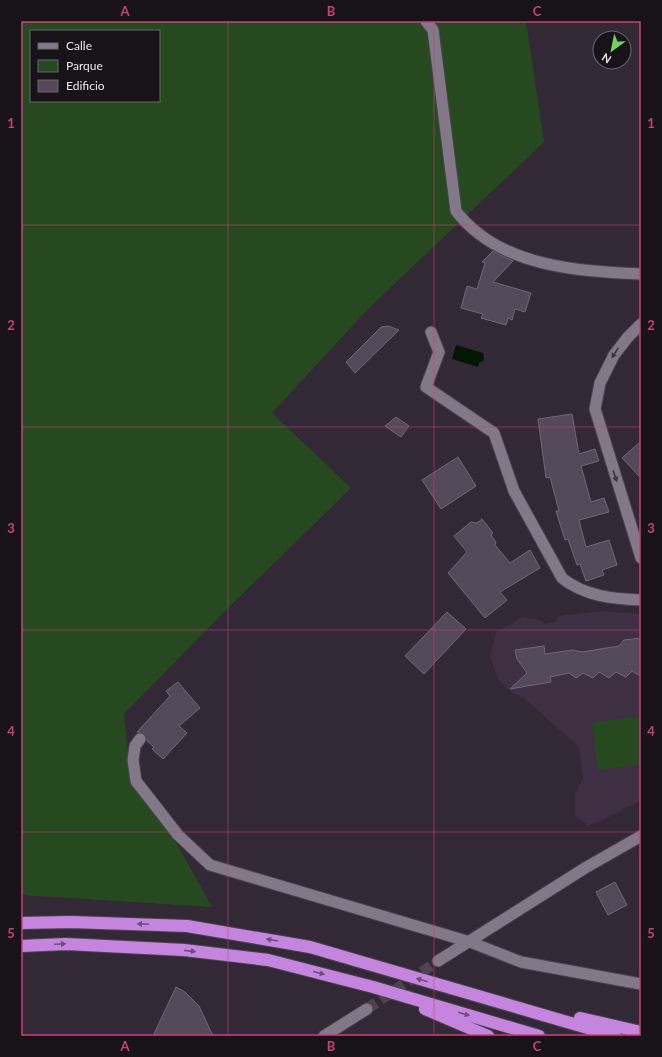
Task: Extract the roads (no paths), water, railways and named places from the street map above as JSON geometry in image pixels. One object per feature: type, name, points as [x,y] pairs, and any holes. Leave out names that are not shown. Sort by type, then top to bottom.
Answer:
[{"type":"highway","points":[[21,923],[71,922],[187,926],[310,947],[614,1036]]},
{"type":"highway","points":[[21,946],[66,944],[184,950],[268,960],[373,987],[539,1036]]},
{"type":"highway","points":[[373,987],[488,1036]]},
{"type":"highway","points":[[472,995],[641,1032]]},
{"type":"street","points":[[432,24],[456,211],[467,225],[492,241],[534,262],[603,272],[641,274]]},
{"type":"street","points":[[641,324],[628,336],[614,355],[600,383],[595,409],[641,558]]},
{"type":"street","points":[[431,332],[439,352],[426,387],[494,433],[514,491],[562,578],[572,587],[584,591],[615,599],[641,600]]},
{"type":"street","points":[[140,739],[135,746],[133,760],[136,781],[178,835],[210,865],[470,942],[521,962],[641,984]]},
{"type":"street","points":[[438,961],[585,868],[641,836]]},
{"type":"street","points":[[324,1036],[367,1009]]},
{"type":"tunnel","points":[[367,1009],[438,961]]}]
